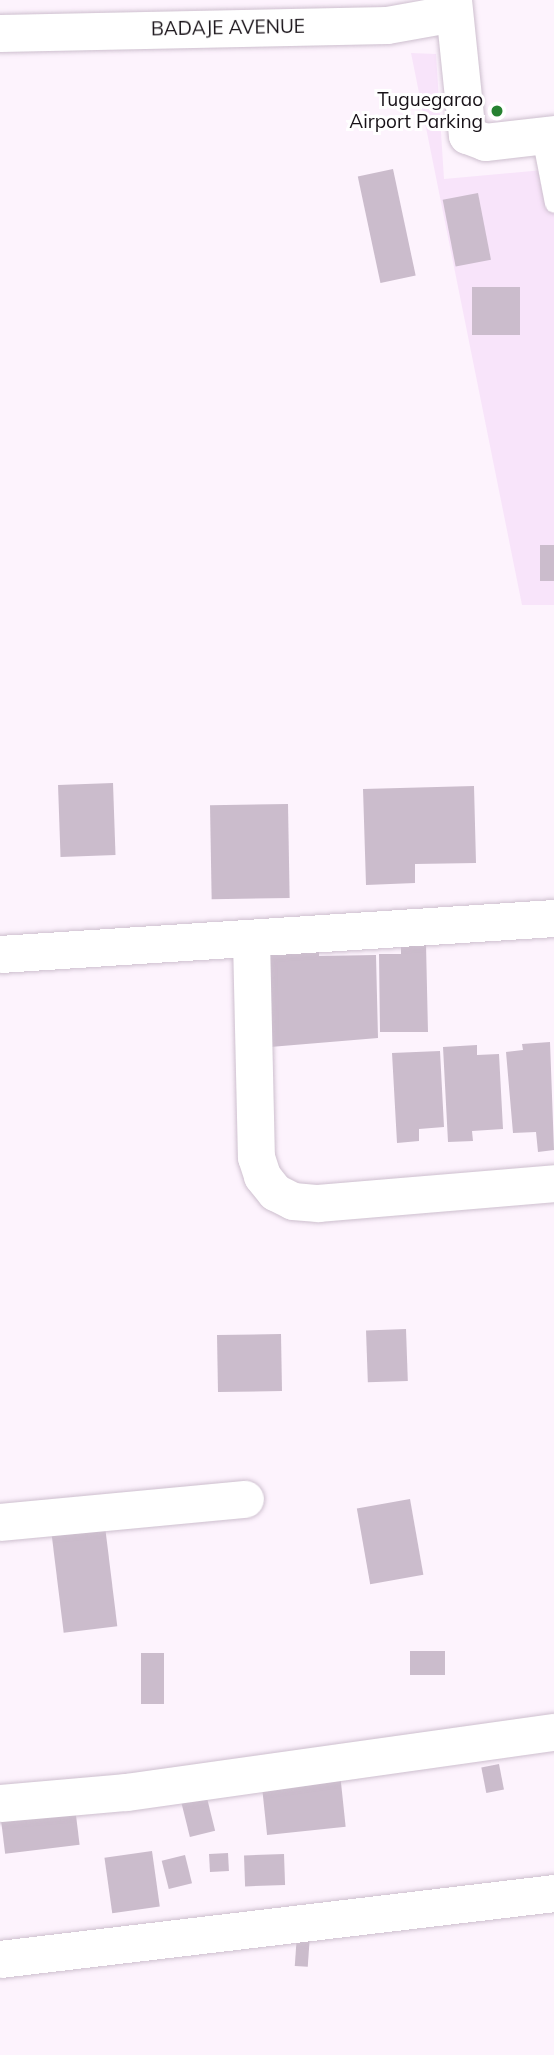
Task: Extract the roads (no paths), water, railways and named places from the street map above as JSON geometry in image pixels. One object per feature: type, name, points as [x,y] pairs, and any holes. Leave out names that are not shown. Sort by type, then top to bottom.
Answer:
[{"type":"street","name":"BADAJE AVENUE","points":[[0,33],[387,13],[454,7]]},
{"type":"street","points":[[454,7],[467,135],[485,142],[547,135]]},
{"type":"street","points":[[0,954],[251,940],[554,918]]},
{"type":"street","points":[[251,940],[256,1157],[262,1176],[275,1192],[293,1200],[318,1203],[554,1183]]},
{"type":"street","points":[[0,1522],[245,1499]]},
{"type":"street","points":[[0,1804],[126,1792],[554,1732]]},
{"type":"street","points":[[0,1959],[554,1893]]},
{"type":"lane","points":[[547,135],[554,203]]},
{"type":"place","name":"Tuguegarao Airport Parking","points":[[497,111]]}]
